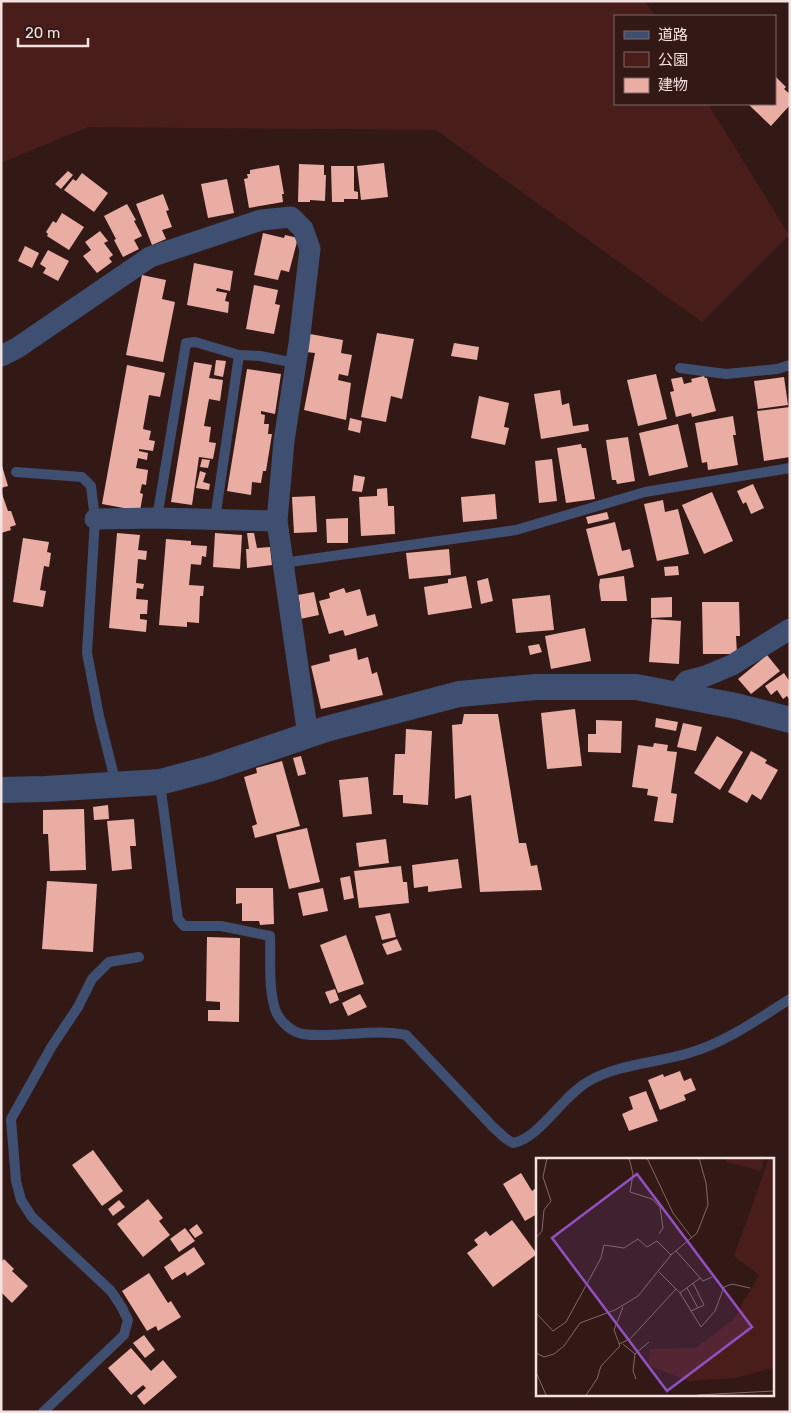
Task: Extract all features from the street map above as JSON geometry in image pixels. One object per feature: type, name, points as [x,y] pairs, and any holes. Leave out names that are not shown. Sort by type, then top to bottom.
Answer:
[{"type":"street","points":[[1,356],[17,348],[150,258],[262,220],[291,217],[304,229],[310,249],[284,441],[277,522],[308,736]]},
{"type":"street","points":[[95,519],[157,518],[277,522]]},
{"type":"street","points":[[676,694],[687,681],[706,676],[732,665],[790,629]]},
{"type":"street","points":[[1,790],[160,782],[209,769],[326,729],[459,694],[536,687],[636,687],[736,706],[790,720]]},
{"type":"lane","points":[[157,518],[186,344],[195,342],[239,356],[260,356],[295,363]]},
{"type":"lane","points":[[215,519],[239,356]]},
{"type":"lane","points":[[680,368],[726,374],[777,369],[790,365]]},
{"type":"lane","points":[[282,564],[516,530],[645,492],[778,468],[790,468]]},
{"type":"lane","points":[[16,472],[82,477],[91,486],[95,519],[87,653],[116,785]]},
{"type":"lane","points":[[160,782],[178,919],[184,926],[222,926],[270,936],[271,984],[276,1010],[281,1020],[288,1026],[299,1034],[309,1035],[373,1032],[406,1035],[493,1127],[513,1143],[522,1142],[532,1135],[563,1101],[588,1081],[644,1063],[689,1054],[729,1037],[790,999]]},
{"type":"lane","points":[[43,1412],[124,1335],[128,1320],[110,1291],[32,1217],[22,1200],[16,1182],[11,1119],[52,1046],[78,1007],[92,979],[108,962],[139,957]]},
{"type":"green space","points":[[1,1],[645,1],[654,15],[614,15],[614,105],[709,105],[789,235],[702,322],[436,130],[88,127],[1,163]]},
{"type":"building","points":[[776,77],[790,94],[790,105],[771,126],[749,105],[776,105]]},
{"type":"building","points":[[384,163],[388,197],[361,200],[357,166]]},
{"type":"building","points":[[299,164],[324,165],[324,175],[326,175],[325,201],[310,200],[310,202],[298,202]]},
{"type":"building","points":[[279,165],[284,194],[282,194],[283,202],[249,208],[244,179],[248,178],[247,174],[250,174],[250,170]]},
{"type":"building","points":[[331,166],[354,166],[354,191],[358,192],[358,199],[344,199],[344,202],[332,202]]},
{"type":"building","points":[[68,171],[73,175],[61,189],[55,184]]},
{"type":"building","points":[[82,173],[108,193],[94,212],[64,190],[73,179],[76,181]]},
{"type":"building","points":[[227,179],[234,213],[208,218],[201,184]]},
{"type":"building","points":[[163,194],[169,210],[166,211],[172,227],[162,230],[166,239],[152,245],[136,204]]},
{"type":"building","points":[[127,204],[142,236],[134,240],[139,249],[123,257],[104,216]]},
{"type":"building","points":[[62,213],[84,227],[69,250],[47,236],[46,232],[53,221],[56,223]]},
{"type":"building","points":[[100,231],[108,241],[104,243],[113,255],[109,258],[112,262],[97,273],[83,256],[91,250],[85,242]]},
{"type":"building","points":[[263,233],[284,238],[285,235],[298,238],[289,272],[281,270],[278,280],[254,275]]},
{"type":"building","points":[[25,246],[39,253],[32,268],[18,261]]},
{"type":"building","points":[[48,250],[69,261],[58,281],[43,273],[46,268],[40,264]]},
{"type":"building","points":[[194,263],[233,271],[230,291],[217,288],[216,291],[227,293],[225,301],[229,302],[228,313],[187,305]]},
{"type":"building","points":[[142,275],[166,280],[162,299],[175,302],[163,362],[126,355]]},
{"type":"building","points":[[254,285],[278,290],[275,304],[280,305],[274,334],[246,329]]},
{"type":"building","points":[[377,333],[414,339],[402,399],[391,396],[386,422],[361,417]]},
{"type":"building","points":[[310,334],[343,340],[341,353],[352,355],[348,376],[339,374],[338,380],[351,383],[346,420],[304,410],[315,353],[306,352]]},
{"type":"building","points":[[454,343],[479,347],[477,360],[451,356]]},
{"type":"building","points":[[216,360],[226,361],[223,377],[214,375]]},
{"type":"building","points":[[194,362],[212,365],[209,378],[223,380],[220,401],[209,399],[204,426],[211,427],[209,442],[216,443],[213,459],[199,457],[192,505],[171,502]]},
{"type":"building","points":[[127,365],[165,373],[160,397],[149,395],[143,429],[151,431],[149,440],[155,441],[153,451],[139,449],[139,451],[148,453],[147,460],[138,458],[136,468],[148,470],[146,485],[142,484],[140,493],[143,494],[140,511],[102,504]]},
{"type":"building","points":[[247,369],[281,374],[275,414],[261,411],[261,414],[265,415],[264,424],[269,424],[268,434],[272,434],[266,471],[263,471],[261,483],[252,482],[251,495],[227,491]]},
{"type":"building","points":[[656,374],[667,419],[638,426],[627,380]]},
{"type":"building","points":[[704,376],[707,378],[716,411],[692,417],[691,413],[676,417],[670,392],[674,391],[671,379],[682,377],[684,384],[692,382],[691,379]]},
{"type":"building","points":[[784,377],[788,405],[758,409],[754,381]]},
{"type":"building","points":[[560,390],[562,405],[569,403],[573,426],[588,424],[589,431],[541,439],[534,394]]},
{"type":"building","points":[[479,396],[509,403],[504,427],[509,428],[505,445],[471,438]]},
{"type":"building","points":[[790,407],[790,457],[764,461],[757,411]]},
{"type":"building","points":[[733,416],[736,435],[733,435],[738,465],[708,470],[707,462],[702,463],[695,423]]},
{"type":"building","points":[[350,418],[362,421],[360,433],[348,430]]},
{"type":"building","points":[[678,424],[688,467],[649,476],[639,433]]},
{"type":"building","points":[[628,437],[635,481],[617,484],[616,480],[612,480],[606,440]]},
{"type":"building","points":[[581,444],[582,448],[586,448],[595,499],[566,503],[557,448]]},
{"type":"building","points":[[202,459],[210,460],[208,468],[200,467]]},
{"type":"building","points":[[552,459],[557,501],[539,503],[535,461]]},
{"type":"building","points":[[1,467],[8,486],[1,488]]},
{"type":"building","points":[[200,471],[206,473],[203,482],[210,484],[209,490],[196,488]]},
{"type":"building","points":[[354,475],[365,477],[362,492],[352,491]]},
{"type":"building","points":[[753,484],[764,508],[751,514],[746,502],[743,504],[737,491]]},
{"type":"building","points":[[387,488],[388,506],[394,506],[395,534],[361,536],[359,497],[377,496],[377,489]]},
{"type":"building","points":[[1,491],[8,511],[11,511],[16,525],[10,527],[11,530],[1,533]]},
{"type":"building","points":[[712,492],[733,541],[704,554],[682,505]]},
{"type":"building","points":[[495,494],[497,519],[463,522],[461,497]]},
{"type":"building","points":[[315,496],[317,532],[294,533],[292,497]]},
{"type":"building","points":[[663,500],[665,512],[678,509],[689,554],[657,561],[644,504]]},
{"type":"building","points":[[607,512],[609,519],[588,524],[586,517]]},
{"type":"building","points":[[348,518],[348,543],[327,543],[326,519]]},
{"type":"building","points":[[615,522],[622,551],[630,549],[634,567],[598,576],[586,529]]},
{"type":"building","points":[[117,533],[140,535],[138,550],[147,551],[146,560],[138,559],[136,583],[144,584],[143,589],[137,588],[136,599],[148,600],[147,614],[140,614],[140,619],[147,620],[146,632],[109,628]]},
{"type":"building","points":[[215,533],[242,535],[240,569],[213,567]]},
{"type":"building","points":[[247,533],[254,533],[257,548],[270,547],[272,565],[247,568],[246,549],[249,549]]},
{"type":"building","points":[[23,538],[49,542],[47,552],[51,553],[49,567],[44,566],[40,590],[46,591],[43,607],[13,602]]},
{"type":"building","points":[[166,539],[191,541],[191,545],[207,546],[206,557],[202,556],[201,565],[191,564],[189,585],[204,586],[203,596],[200,596],[199,623],[187,622],[187,627],[159,625]]},
{"type":"building","points":[[449,549],[451,575],[409,579],[406,553]]},
{"type":"building","points":[[678,566],[679,575],[665,576],[664,567]]},
{"type":"building","points":[[466,576],[472,608],[428,615],[424,587],[448,583],[448,579]]},
{"type":"building","points":[[624,576],[627,601],[601,601],[600,579]]},
{"type":"building","points":[[488,578],[493,601],[481,604],[477,581]]},
{"type":"building","points":[[344,588],[346,593],[360,589],[367,616],[375,614],[378,626],[345,636],[343,630],[329,634],[319,601],[330,598],[329,593]]},
{"type":"building","points":[[314,592],[319,615],[300,619],[298,595]]},
{"type":"building","points":[[550,595],[554,630],[516,633],[512,599]]},
{"type":"building","points":[[672,597],[672,617],[651,618],[651,598]]},
{"type":"building","points":[[702,602],[739,602],[740,636],[736,636],[737,654],[703,654]]},
{"type":"building","points":[[652,619],[681,621],[679,664],[649,662]]},
{"type":"building","points":[[585,628],[591,661],[551,669],[545,636]]},
{"type":"building","points":[[539,644],[542,652],[530,655],[528,646]]},
{"type":"building","points":[[356,648],[358,660],[368,657],[372,674],[377,672],[383,695],[321,709],[311,666],[330,661],[329,655]]},
{"type":"building","points":[[767,655],[780,671],[751,694],[738,679]]},
{"type":"building","points":[[784,673],[790,682],[790,700],[787,696],[783,699],[777,690],[771,695],[765,686]]},
{"type":"building","points":[[575,709],[582,766],[547,769],[541,713]]},
{"type":"building","points":[[464,714],[498,714],[519,843],[526,843],[531,866],[537,865],[542,890],[480,892],[471,795],[455,799],[452,725],[462,724]]},
{"type":"building","points":[[656,718],[678,722],[676,731],[655,727]]},
{"type":"building","points":[[596,720],[622,721],[621,753],[588,752],[588,734],[596,734]]},
{"type":"building","points":[[683,723],[702,727],[696,751],[677,747]]},
{"type":"building","points":[[406,729],[432,731],[428,805],[403,803],[403,795],[393,795],[395,754],[405,754]]},
{"type":"building","points":[[717,736],[743,752],[720,790],[694,773]]},
{"type":"building","points":[[654,743],[668,745],[667,751],[677,752],[671,793],[677,794],[673,823],[654,821],[658,797],[647,795],[648,789],[632,787],[638,745],[653,747]]},
{"type":"building","points":[[751,751],[767,760],[765,763],[778,770],[761,800],[752,794],[747,803],[728,792]]},
{"type":"building","points":[[301,756],[306,774],[298,776],[293,758]]},
{"type":"building","points":[[282,761],[300,826],[255,838],[252,826],[257,824],[244,777],[257,773],[256,768]]},
{"type":"building","points":[[368,777],[372,814],[343,817],[339,780]]},
{"type":"building","points":[[108,805],[109,819],[94,820],[93,807]]},
{"type":"building","points":[[84,809],[86,870],[50,871],[48,834],[43,834],[43,810]]},
{"type":"building","points":[[134,819],[136,846],[130,846],[132,869],[112,871],[107,821]]},
{"type":"building","points":[[307,828],[320,882],[289,889],[276,835]]},
{"type":"building","points":[[386,839],[389,863],[359,867],[356,843]]},
{"type":"building","points":[[458,859],[462,888],[428,892],[428,886],[414,888],[412,865]]},
{"type":"building","points":[[401,866],[403,882],[407,882],[409,903],[359,908],[354,871]]},
{"type":"building","points":[[350,876],[354,898],[344,900],[340,878]]},
{"type":"building","points":[[47,881],[97,884],[93,952],[42,949]]},
{"type":"building","points":[[236,888],[273,888],[274,924],[260,925],[259,921],[242,921],[242,903],[236,904]]},
{"type":"building","points":[[323,888],[328,911],[303,916],[298,893]]},
{"type":"building","points":[[390,913],[396,937],[382,940],[375,916]]},
{"type":"building","points":[[346,935],[364,984],[338,993],[320,945]]},
{"type":"building","points":[[207,937],[240,938],[239,1022],[208,1021],[208,1010],[220,1010],[220,1002],[206,1001]]},
{"type":"building","points":[[397,939],[402,950],[387,955],[382,944]]},
{"type":"building","points":[[335,989],[339,1000],[330,1004],[325,992]]},
{"type":"building","points":[[360,994],[367,1007],[348,1016],[342,1003]]},
{"type":"building","points":[[680,1071],[684,1081],[691,1078],[696,1090],[684,1095],[686,1100],[660,1110],[648,1080],[663,1074],[664,1077]]},
{"type":"building","points":[[646,1091],[658,1121],[629,1131],[622,1114],[633,1109],[629,1097]]},
{"type":"building","points":[[93,1150],[123,1191],[102,1206],[72,1165]]},
{"type":"building","points":[[521,1173],[532,1191],[536,1188],[536,1215],[525,1221],[503,1184]]},
{"type":"building","points":[[148,1199],[163,1218],[159,1221],[170,1235],[143,1257],[117,1224]]},
{"type":"building","points":[[119,1200],[125,1207],[113,1216],[108,1209]]},
{"type":"building","points":[[512,1220],[536,1253],[536,1255],[493,1287],[467,1253],[478,1245],[474,1240],[486,1231],[490,1236]]},
{"type":"building","points":[[197,1224],[203,1233],[195,1238],[189,1230]]},
{"type":"building","points":[[185,1228],[195,1241],[179,1252],[170,1239]]},
{"type":"building","points":[[194,1247],[205,1264],[187,1276],[185,1272],[172,1280],[164,1267]]},
{"type":"building","points":[[4,1259],[14,1269],[12,1271],[28,1286],[12,1303],[1,1292],[1,1262]]},
{"type":"building","points":[[149,1273],[168,1303],[171,1301],[181,1317],[158,1331],[156,1326],[147,1331],[122,1291]]},
{"type":"building","points":[[144,1335],[155,1350],[145,1358],[133,1343]]},
{"type":"building","points":[[131,1348],[151,1371],[163,1360],[177,1377],[144,1405],[137,1396],[146,1388],[143,1385],[131,1395],[108,1368]]}]
